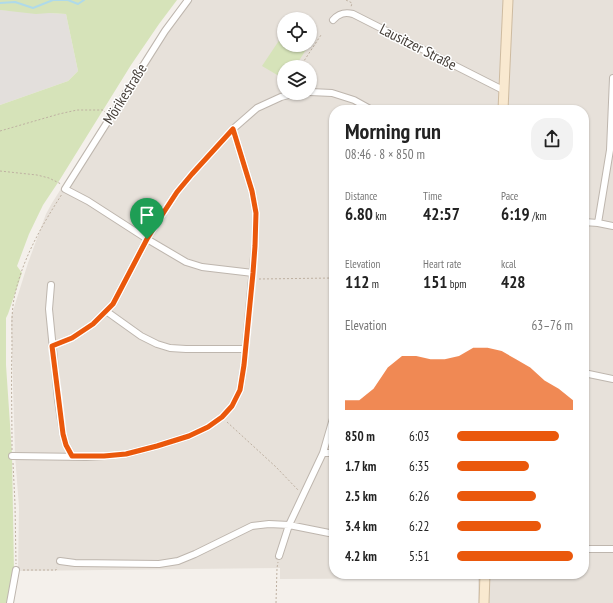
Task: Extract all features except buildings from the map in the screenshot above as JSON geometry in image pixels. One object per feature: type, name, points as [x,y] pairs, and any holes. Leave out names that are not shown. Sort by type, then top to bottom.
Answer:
[{"type":"street","name":"Mörikestraße","points":[[66,188],[165,31],[188,0]]},
{"type":"street","points":[[503,105],[508,0]]},
{"type":"street","points":[[333,20],[340,14],[349,13]]},
{"type":"street","name":"Lausitzer Straße","points":[[349,13],[504,90]]},
{"type":"street","points":[[598,223],[610,150],[613,78]]},
{"type":"street","points":[[317,92],[332,93],[354,100],[363,105]]},
{"type":"street","points":[[52,346],[72,338],[93,324],[113,304],[147,239],[177,192],[233,129],[256,108],[277,98]]},
{"type":"street","points":[[12,456],[104,456],[126,454],[189,436],[208,427],[222,417],[232,406],[240,390],[253,273],[256,213],[252,191],[233,129]]},
{"type":"street","points":[[66,188],[186,262],[202,267],[253,273]]},
{"type":"street","points":[[589,222],[613,226]]},
{"type":"street","points":[[51,285],[49,309],[52,346],[63,434],[66,445],[72,456]]},
{"type":"street","points":[[106,311],[142,336],[157,344],[170,348],[245,349]]},
{"type":"street","points":[[589,374],[613,379]]},
{"type":"street","points":[[279,556],[290,525],[323,452],[329,432]]},
{"type":"street","points":[[323,452],[329,453]]},
{"type":"street","points":[[60,561],[75,563],[159,564],[178,561],[252,526],[269,524],[290,525],[329,533]]},
{"type":"street","points":[[589,549],[613,549]]},
{"type":"street","points":[[10,603],[16,570]]},
{"type":"street","points":[[484,603],[485,579]]},
{"type":"path","points":[[346,0],[352,3],[349,13]]},
{"type":"path","points":[[305,60],[321,35]]},
{"type":"path","points":[[0,131],[77,110],[103,110],[110,117]]},
{"type":"path","points":[[0,171],[37,175],[48,178],[66,188],[47,216],[24,264],[15,293],[12,321],[12,456],[16,570],[56,570],[60,561]]},
{"type":"path","points":[[253,273],[257,279],[329,278]]},
{"type":"path","points":[[222,417],[276,467],[303,495]]},
{"type":"path","points":[[276,603],[277,568],[279,556]]},
{"type":"shaded area","points":[[185,0],[613,0],[613,603],[478,603],[478,579],[589,579],[589,105],[329,105],[329,579],[280,579],[280,568],[18,571],[19,507],[15,455],[11,317],[28,263],[46,214],[109,113]]},
{"type":"shaded area","points":[[0,10],[66,14],[78,71],[68,81],[0,105]]},
{"type":"green space","points":[[0,0],[177,0],[131,65],[43,205],[29,234],[17,266],[22,273],[6,318],[6,365],[12,454],[14,573],[8,603],[0,603],[0,105],[68,81],[78,71],[66,14],[36,14],[0,10]]},
{"type":"green space","points":[[277,44],[277,52],[305,52],[299,60],[277,60],[277,75],[262,66]]},
{"type":"waterway","points":[[0,3],[15,2],[33,8],[53,0],[68,0],[78,4],[84,0]]},
{"type":"route","points":[[233,129],[247,172],[256,213],[253,273],[244,365],[240,390],[232,406],[222,417],[208,427],[189,436],[126,454],[86,457],[72,456],[66,445],[63,434],[52,346],[72,338],[93,324],[113,304],[147,239],[177,192],[233,129]]}]
